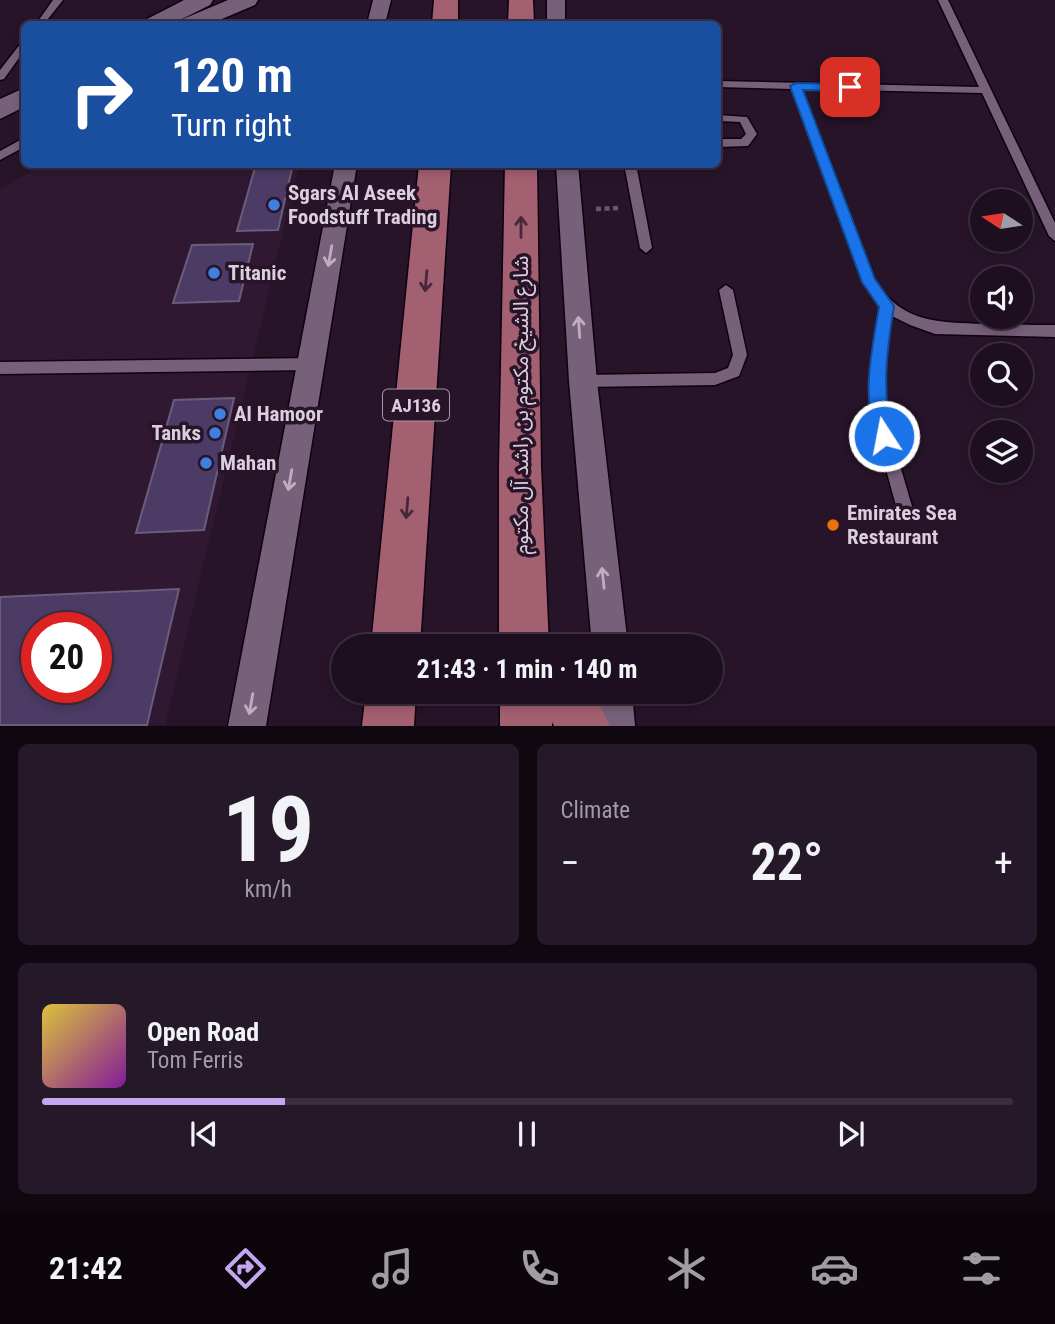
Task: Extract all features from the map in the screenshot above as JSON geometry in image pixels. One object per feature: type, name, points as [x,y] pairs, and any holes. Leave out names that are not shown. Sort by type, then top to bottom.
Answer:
[{"type":"main road","points":[[445,21],[446,0]]},
{"type":"main road","points":[[521,0],[521,21]]},
{"type":"main road","points":[[407,168],[430,237]]},
{"type":"main road","name":"AJ136","points":[[396,634],[435,168]]},
{"type":"main road","name":"شارع الشيخ مكتوم بن راشد آل مكتوم","points":[[521,168],[524,634]]},
{"type":"main road","points":[[521,517],[545,634]]},
{"type":"main road","points":[[388,726],[390,704]]},
{"type":"main road","points":[[525,704],[526,726]]},
{"type":"main road","points":[[570,704],[584,726]]},
{"type":"street","points":[[161,21],[202,0]]},
{"type":"street","points":[[198,21],[247,0]]},
{"type":"street","points":[[377,21],[382,0]]},
{"type":"street","points":[[556,0],[556,21]]},
{"type":"street","points":[[0,110],[21,98]]},
{"type":"street","points":[[247,726],[345,168]]},
{"type":"street","points":[[567,168],[583,381],[609,634]]},
{"type":"street","points":[[615,704],[616,726]]},
{"type":"lane","points":[[42,21],[58,0]]},
{"type":"lane","points":[[943,0],[1055,236]]},
{"type":"lane","points":[[0,77],[21,49]]},
{"type":"lane","points":[[721,84],[985,89]]},
{"type":"lane","points":[[796,86],[869,282],[887,306],[918,324],[935,328],[1055,331]]},
{"type":"lane","points":[[721,118],[743,119],[752,134],[744,143],[721,143]]},
{"type":"lane","points":[[0,156],[21,144]]},
{"type":"lane","points":[[631,168],[646,248]]},
{"type":"lane","points":[[583,381],[715,380],[734,372],[740,355],[726,290]]},
{"type":"lane","points":[[887,306],[879,352],[877,411],[906,513]]},
{"type":"lane","points":[[0,368],[311,364]]},
{"type":"path","points":[[570,210],[638,207]]},
{"type":"shaded area","points":[[37,168],[298,168],[165,725],[0,725],[0,189]]},
{"type":"building","points":[[255,168],[292,168],[278,230],[237,231]]},
{"type":"building","name":"Titanic","points":[[253,244],[239,301],[173,303],[192,245]]},
{"type":"building","points":[[234,398],[204,530],[136,533],[174,400]]},
{"type":"building","points":[[179,589],[147,725],[0,725],[0,597]]},
{"type":"place","name":"Sgars Al Aseek Foodstuff Trading","points":[[274,205]]},
{"type":"place","name":"Titanic","points":[[214,273]]},
{"type":"place","name":"Al Hamoor","points":[[220,414]]},
{"type":"place","name":"Tanks","points":[[215,433]]},
{"type":"place","name":"Mahan","points":[[206,463]]},
{"type":"place","name":"Emirates Sea Restaurant","points":[[833,525]]},
{"type":"route","points":[[850,87],[796,86],[869,282],[887,306],[879,352],[877,411],[884,436]]}]
